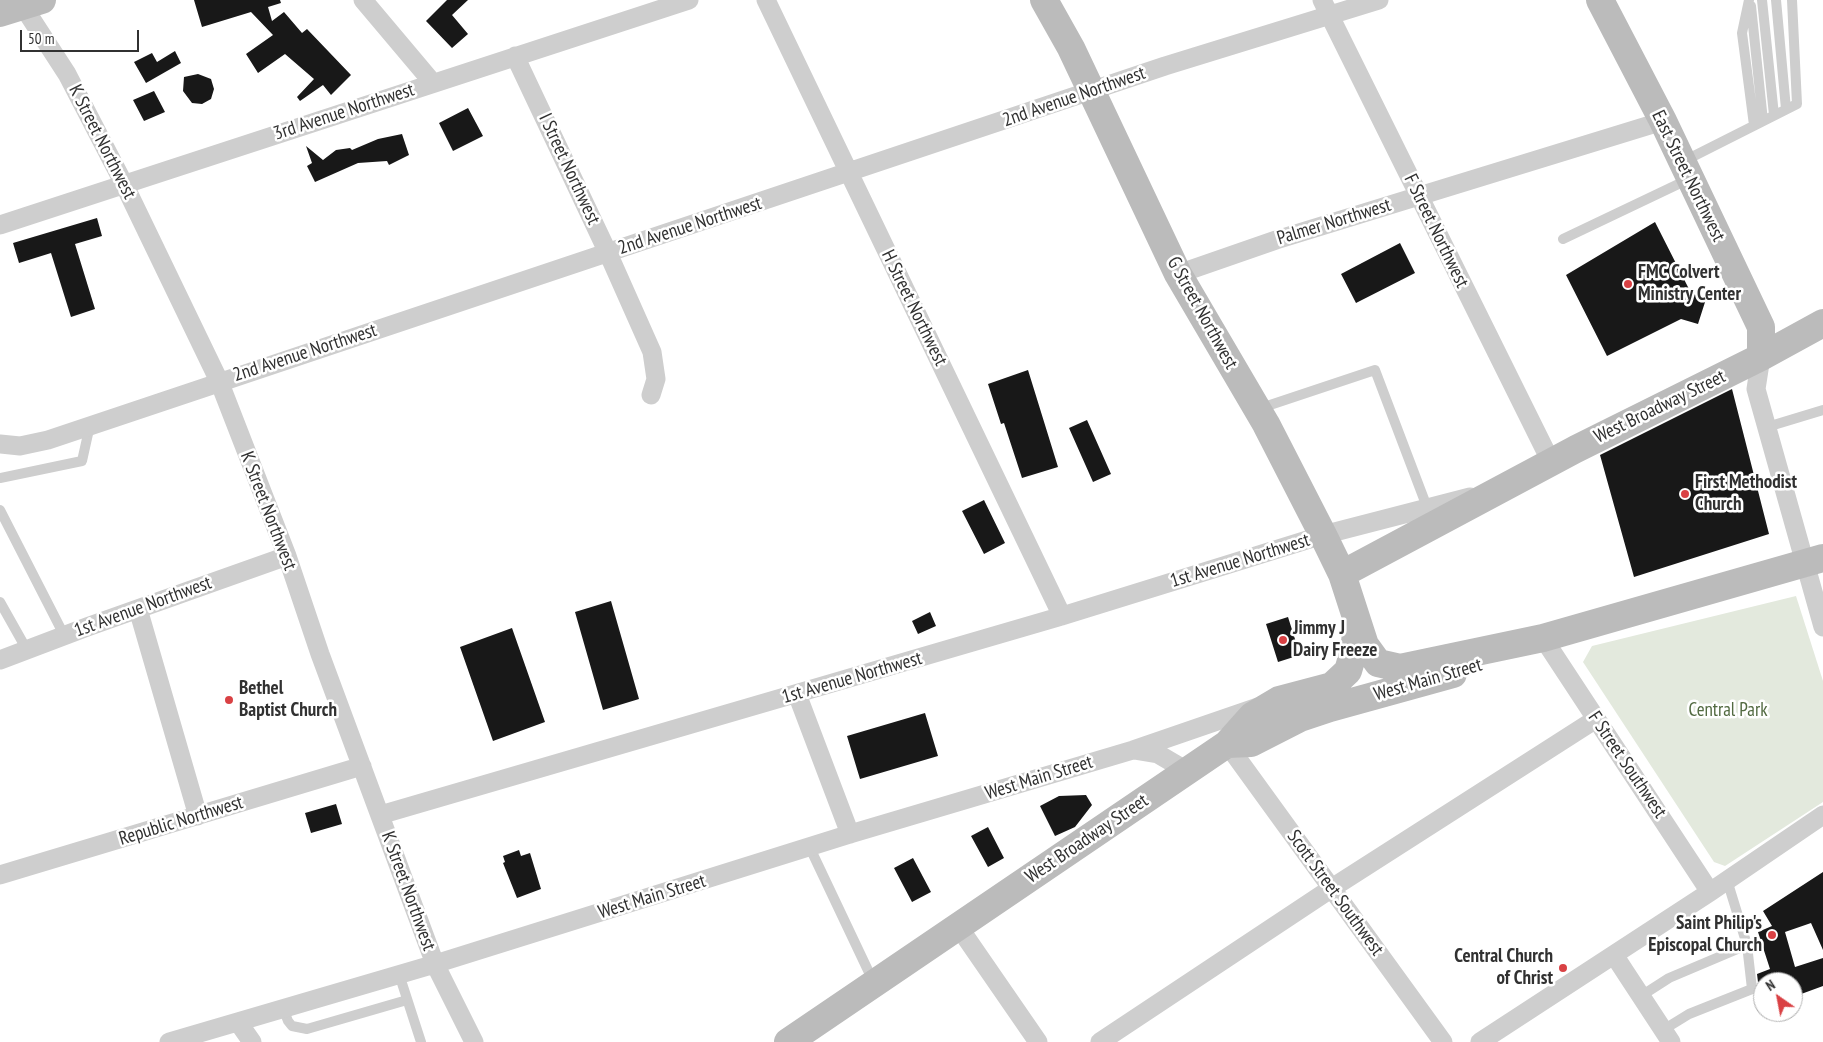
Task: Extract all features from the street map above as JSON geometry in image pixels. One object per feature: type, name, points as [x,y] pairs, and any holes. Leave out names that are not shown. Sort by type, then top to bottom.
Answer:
[{"type":"main road","name":"G Street Northwest","points":[[1044,0],[1091,91],[1178,274],[1257,409],[1342,574],[1357,626]]},
{"type":"main road","name":"East Street Northwest","points":[[1600,0],[1663,121],[1760,327],[1761,357]]},
{"type":"main road","name":"West Broadway Street","points":[[1342,574],[1551,462],[1761,357],[1823,323]]},
{"type":"main road","name":"West Main Street","points":[[1357,626],[1365,646],[1378,663],[1400,668],[1543,638],[1814,561]]},
{"type":"main road","name":"West Broadway Street","points":[[788,1042],[1188,771],[1226,744],[1252,716],[1280,700],[1332,686],[1348,671],[1354,650],[1357,626]]},
{"type":"main road","name":"West Main Street","points":[[1226,744],[1251,743],[1300,718],[1330,708],[1482,666],[1543,638]]},
{"type":"street","points":[[363,0],[434,83]]},
{"type":"street","name":"3rd Avenue Northwest","points":[[0,225],[689,0]]},
{"type":"street","name":"H Street Northwest","points":[[766,0],[1062,616]]},
{"type":"street","name":"2nd Avenue Northwest","points":[[0,444],[20,446],[48,440],[219,381],[849,173],[1091,91],[1326,8],[1379,0]]},
{"type":"street","name":"K Street Northwest","points":[[21,5],[67,74],[124,184],[219,381],[287,556],[320,654],[435,964],[474,1042]]},
{"type":"street","name":"F Street Northwest","points":[[1326,8],[1551,462]]},
{"type":"street","name":"I Street Northwest","points":[[515,56],[608,253],[652,352],[656,379],[651,395]]},
{"type":"street","name":"Palmer Northwest","points":[[1178,274],[1276,240],[1663,121]]},
{"type":"street","points":[[1761,357],[1756,389],[1767,427],[1814,561],[1823,627]]},
{"type":"street","name":"West Broadway Street","points":[[1322,536],[1427,507],[1498,491]]},
{"type":"street","name":"1st Avenue Northwest","points":[[380,816],[1062,616],[1322,536]]},
{"type":"street","name":"1st Avenue Northwest","points":[[0,660],[287,556]]},
{"type":"street","points":[[138,609],[198,816]]},
{"type":"street","name":"F Street Southwest","points":[[1543,638],[1710,892]]},
{"type":"street","points":[[797,694],[850,834]]},
{"type":"street","name":"West Main Street","points":[[169,1042],[435,964],[850,834],[1133,750],[1280,700]]},
{"type":"street","points":[[1100,1042],[1332,888],[1596,719]]},
{"type":"street","name":"Scott Street Southwest","points":[[1226,744],[1443,1042]]},
{"type":"street","name":"West Main Street","points":[[1133,750],[1158,754],[1188,771]]},
{"type":"street","name":"Republic Northwest","points":[[0,875],[362,766]]},
{"type":"street","points":[[1480,1042],[1710,892],[1823,815]]},
{"type":"street","points":[[958,926],[1038,1042]]},
{"type":"street","points":[[1614,955],[1667,1036]]},
{"type":"street","points":[[238,1022],[252,1042]]},
{"type":"lane","points":[[1750,0],[1742,33],[1759,123]]},
{"type":"lane","points":[[1762,0],[1774,115]]},
{"type":"lane","points":[[1776,0],[1786,109]]},
{"type":"lane","points":[[1563,239],[1686,170],[1759,123],[1797,104],[1792,0]]},
{"type":"lane","points":[[1257,409],[1375,370],[1427,507]]},
{"type":"lane","points":[[1767,427],[1823,410]]},
{"type":"lane","points":[[0,478],[82,461],[90,425]]},
{"type":"lane","points":[[0,510],[64,636]]},
{"type":"lane","points":[[0,602],[27,650]]},
{"type":"lane","points":[[810,848],[874,984]]},
{"type":"lane","points":[[1667,1036],[1688,1014],[1752,989],[1748,945],[1727,880]]},
{"type":"lane","points":[[1641,996],[1669,978],[1748,945]]},
{"type":"lane","points":[[399,974],[421,1042]]},
{"type":"lane","points":[[283,1008],[292,1026],[307,1029],[407,1000]]},
{"type":"green space","name":"Central Park","points":[[1796,596],[1823,681],[1823,802],[1725,866],[1714,862],[1583,662],[1592,646]]},
{"type":"building","points":[[194,0],[280,0],[281,3],[268,7],[272,21],[284,12],[302,33],[307,29],[351,75],[331,95],[323,85],[300,101],[297,97],[314,79],[285,54],[258,73],[246,54],[273,35],[251,12],[202,27]]},
{"type":"building","points":[[447,0],[468,0],[452,15],[468,34],[452,48],[426,21]]},
{"type":"building","points":[[175,51],[181,63],[146,83],[134,62],[152,53],[157,62]]},
{"type":"building","points":[[198,74],[211,79],[214,89],[211,99],[202,104],[192,103],[183,91],[184,77]]},
{"type":"building","points":[[154,91],[165,112],[144,121],[133,100]]},
{"type":"building","points":[[468,108],[483,136],[453,151],[439,123]]},
{"type":"building","points":[[402,134],[409,155],[389,165],[387,161],[358,163],[315,182],[307,166],[312,163],[306,146],[323,160],[336,150],[350,148],[352,150],[378,139]]},
{"type":"building","points":[[97,218],[102,236],[75,244],[95,309],[71,317],[51,253],[19,263],[13,243]]},
{"type":"building","name":"FMC Colvert Ministry Center","points":[[1655,222],[1691,293],[1706,299],[1698,324],[1681,319],[1607,356],[1566,275]]},
{"type":"building","points":[[1400,243],[1415,273],[1356,303],[1341,274]]},
{"type":"building","points":[[1028,370],[1058,467],[1022,478],[1004,423],[1001,424],[988,384]]},
{"type":"building","name":"First Methodist Church","points":[[1732,389],[1769,534],[1634,577],[1600,455]]},
{"type":"building","points":[[1087,420],[1111,474],[1093,482],[1069,428]]},
{"type":"building","points":[[984,500],[1005,543],[984,554],[962,511]]},
{"type":"building","points":[[611,601],[639,699],[603,710],[575,612]]},
{"type":"building","points":[[930,612],[936,626],[918,634],[912,621]]},
{"type":"building","name":"Jimmy J Dairy Freeze","points":[[1288,617],[1300,655],[1278,662],[1266,624]]},
{"type":"building","points":[[512,628],[545,722],[493,741],[460,647]]},
{"type":"building","points":[[925,713],[938,756],[860,779],[847,736]]},
{"type":"building","points":[[1086,795],[1092,805],[1075,827],[1055,836],[1040,806],[1059,796]]},
{"type":"building","points":[[336,804],[342,824],[311,833],[305,813]]},
{"type":"building","points":[[988,827],[1004,858],[988,867],[971,836]]},
{"type":"building","points":[[519,850],[521,856],[530,853],[541,889],[517,898],[503,863],[505,862],[503,856]]},
{"type":"building","points":[[913,858],[931,892],[912,902],[894,868]]},
{"type":"building","name":"Saint Philip's Episcopal Church","points":[[1823,872],[1823,950],[1811,923],[1785,932],[1795,967],[1823,958],[1823,986],[1803,993],[1803,972],[1762,972],[1770,969],[1758,932],[1772,926],[1763,911]]},
{"type":"place","name":"FMC Colvert Ministry Center","points":[[1628,284]]},
{"type":"place","name":"First Methodist Church","points":[[1685,494]]},
{"type":"place","name":"Jimmy J Dairy Freeze","points":[[1283,640]]},
{"type":"place","name":"Bethel Baptist Church","points":[[229,700]]},
{"type":"place","name":"Saint Philip's Episcopal Church","points":[[1772,935]]},
{"type":"place","name":"Central Church of Christ","points":[[1563,968]]}]
